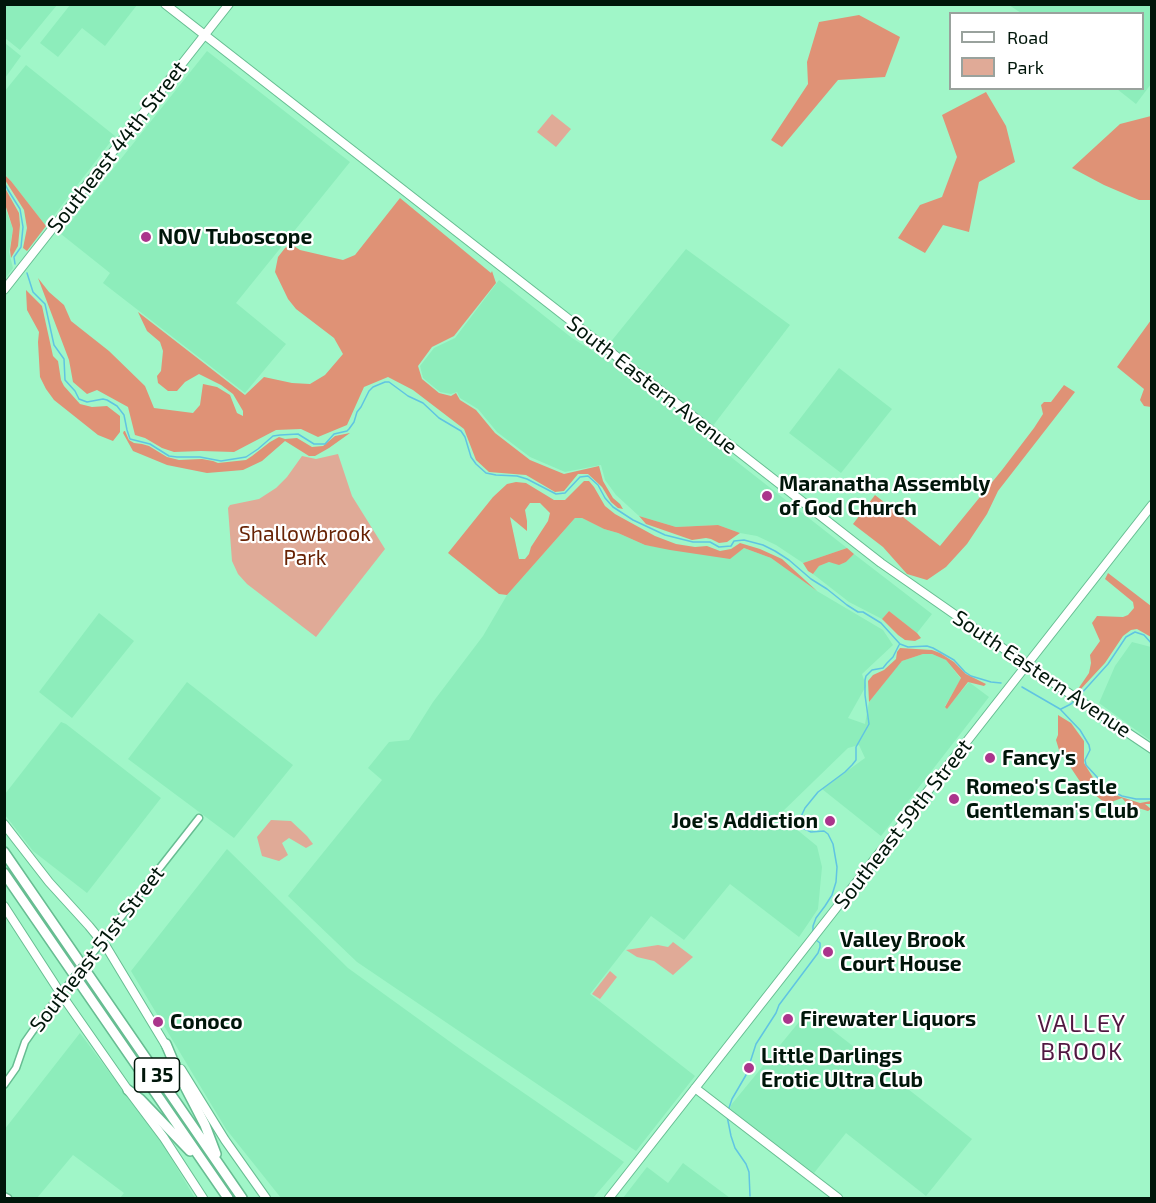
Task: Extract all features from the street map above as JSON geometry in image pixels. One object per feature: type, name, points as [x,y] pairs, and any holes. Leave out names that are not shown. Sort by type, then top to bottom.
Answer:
[{"type":"highway","points":[[4,844],[21,876]]},
{"type":"highway","name":"I 35","points":[[4,852],[242,1198]]},
{"type":"highway","name":"I 35","points":[[4,873],[228,1198]]},
{"type":"highway","points":[[166,1044],[205,1125],[224,1172]]},
{"type":"highway","points":[[128,1090],[140,1099],[211,1173]]},
{"type":"main road","name":"South Eastern Avenue","points":[[165,4],[881,563],[1152,749]]},
{"type":"main road","name":"Southeast 44th Street","points":[[4,290],[229,4]]},
{"type":"main road","name":"Southeast 59th Street","points":[[609,1198],[1152,505]]},
{"type":"main road","points":[[4,824],[49,882],[102,941],[210,1118],[266,1198]]},
{"type":"main road","points":[[4,906],[203,1198]]},
{"type":"main road","points":[[695,1088],[838,1198]]},
{"type":"street","name":"Southeast 51st Street","points":[[4,1085],[16,1068],[32,1032],[199,818]]},
{"type":"street","points":[[4,1196],[8,1198]]},
{"type":"shaded area","points":[[4,5],[57,5],[20,50],[5,38]]},
{"type":"shaded area","points":[[70,5],[137,5],[105,46],[82,28],[58,57],[40,43]]},
{"type":"shaded area","points":[[1009,5],[1151,5],[1151,84],[1136,104],[1118,90],[1144,90],[1144,12],[1020,12]]},
{"type":"shaded area","points":[[859,15],[900,37],[885,77],[838,80],[782,147],[771,140],[808,84],[807,62],[819,22]]},
{"type":"shaded area","points":[[5,43],[21,56],[5,78]]},
{"type":"shaded area","points":[[207,51],[350,162],[236,303],[286,344],[245,393],[103,283],[110,273],[61,234]]},
{"type":"shaded area","points":[[26,65],[115,136],[46,226],[5,174],[4,92]]},
{"type":"shaded area","points":[[986,92],[1006,126],[1015,162],[979,182],[969,232],[943,225],[925,253],[898,238],[920,205],[942,197],[957,157],[942,115]]},
{"type":"shaded area","points":[[1151,116],[1151,200],[1139,200],[1072,168],[1120,124]]},
{"type":"shaded area","points":[[4,174],[46,226],[27,251],[23,248],[27,228],[24,210],[5,180]]},
{"type":"shaded area","points":[[5,188],[19,213],[18,246],[11,258],[13,229],[5,204]]},
{"type":"shaded area","points":[[400,198],[491,273],[492,271],[496,283],[454,336],[432,347],[418,366],[422,379],[439,393],[451,396],[456,393],[460,400],[476,410],[495,433],[530,460],[564,474],[599,466],[603,481],[623,509],[611,502],[602,487],[588,474],[578,474],[564,491],[555,492],[526,475],[489,472],[476,460],[464,429],[413,390],[388,377],[364,387],[347,425],[318,437],[301,429],[276,430],[234,452],[174,452],[162,448],[135,435],[128,407],[97,390],[87,394],[73,382],[69,360],[38,278],[64,305],[71,321],[109,351],[145,386],[154,408],[193,413],[200,405],[203,384],[217,387],[230,395],[237,413],[243,416],[243,411],[233,394],[199,374],[185,382],[177,391],[168,391],[158,383],[157,376],[161,371],[163,351],[160,342],[147,331],[138,312],[245,395],[264,377],[310,384],[325,375],[343,354],[334,338],[296,309],[288,299],[275,272],[278,257],[291,244],[300,250],[343,260],[355,255]]},
{"type":"shaded area","points":[[4,204],[13,229],[9,252],[13,268],[5,279]]},
{"type":"shaded area","points":[[686,249],[790,325],[712,427],[609,344]]},
{"type":"shaded area","points":[[499,280],[572,338],[607,360],[847,548],[803,563],[776,545],[757,536],[718,525],[676,527],[639,516],[616,495],[605,480],[601,465],[565,472],[530,457],[497,432],[478,409],[460,398],[457,392],[451,394],[440,392],[423,378],[420,366],[434,348],[455,338]]},
{"type":"shaded area","points":[[26,290],[42,306],[53,356],[58,361],[64,386],[80,404],[92,407],[107,406],[120,416],[120,432],[113,441],[98,435],[54,400],[46,389],[40,377],[39,332],[27,310]]},
{"type":"shaded area","points":[[1151,320],[1151,407],[1144,406],[1140,400],[1144,389],[1117,367]]},
{"type":"shaded area","points":[[839,368],[892,409],[841,473],[789,433]]},
{"type":"shaded area","points":[[1064,385],[1075,392],[998,491],[987,514],[967,544],[946,567],[927,580],[907,574],[883,547],[853,524],[875,495],[940,546],[1034,428],[1043,414],[1041,405],[1044,402],[1051,402]]},
{"type":"shaded area","points":[[124,431],[129,440],[149,446],[167,457],[179,460],[202,459],[218,463],[246,460],[279,437],[297,438],[312,447],[323,446],[335,436],[350,433],[315,456],[309,456],[285,441],[262,461],[243,470],[207,473],[167,465],[133,451]]},
{"type":"shaded area","points":[[584,481],[589,481],[605,506],[655,536],[676,544],[707,546],[720,551],[731,549],[740,543],[760,549],[782,559],[817,591],[771,558],[744,548],[730,559],[670,550],[645,545],[582,518],[575,518],[507,595],[499,594],[448,553],[493,497],[507,484],[526,483],[554,500],[565,500]],"holes":[[[530,503],[540,503],[550,513],[548,521],[529,554],[525,559],[519,559],[510,517],[527,531],[525,510]]]},
{"type":"shaded area","points":[[639,516],[676,527],[718,525],[740,533],[727,542],[719,543],[706,538],[692,540],[646,524]]},
{"type":"shaded area","points":[[575,518],[582,518],[645,545],[730,558],[744,548],[771,558],[817,591],[883,630],[893,645],[862,674],[866,686],[848,718],[865,724],[869,702],[896,668],[902,661],[923,654],[932,654],[946,660],[961,679],[945,706],[947,708],[969,682],[989,697],[881,836],[822,789],[865,758],[859,745],[848,748],[779,815],[817,846],[822,867],[818,909],[799,937],[730,884],[684,940],[651,916],[590,994],[695,1076],[636,1151],[357,962],[288,896],[382,780],[368,768],[389,742],[409,740],[433,702],[483,636],[507,595]]},
{"type":"shaded area","points":[[847,548],[854,554],[846,562],[839,565],[829,562],[819,566],[813,574],[803,563]]},
{"type":"shaded area","points":[[854,554],[932,614],[917,633],[889,611],[882,619],[849,602],[813,574],[819,566],[829,562],[840,564],[846,562]]},
{"type":"shaded area","points":[[1108,573],[1151,606],[1151,637],[1137,629],[1131,630],[1123,636],[1105,663],[1080,690],[1078,689],[1089,673],[1090,655],[1100,641],[1092,623],[1097,616],[1123,617],[1134,608],[1133,602],[1105,579]]},
{"type":"shaded area","points":[[889,611],[921,638],[915,641],[905,640],[898,635],[882,619]]},
{"type":"shaded area","points":[[99,613],[134,641],[72,718],[39,692]]},
{"type":"shaded area","points":[[1132,642],[1151,647],[1151,741],[1099,703],[1115,666]]},
{"type":"shaded area","points":[[900,648],[932,650],[940,653],[966,674],[986,684],[984,686],[968,682],[947,709],[945,707],[961,678],[946,660],[932,654],[923,654],[902,661],[869,702],[868,681],[896,659]]},
{"type":"shaded area","points":[[187,682],[293,765],[234,838],[128,759]]},
{"type":"shaded area","points":[[1058,715],[1071,723],[1084,741],[1084,763],[1097,784],[1107,792],[1140,803],[1151,801],[1151,804],[1145,804],[1151,809],[1148,811],[1128,805],[1122,798],[1106,804],[1081,783],[1059,750],[1056,740]]},
{"type":"shaded area","points":[[61,722],[161,798],[87,893],[33,851],[5,815],[5,794]]},
{"type":"shaded area","points":[[227,849],[348,968],[460,1049],[624,1162],[593,1198],[281,1198],[226,1129],[131,971]]},
{"type":"shaded area","points":[[808,1011],[972,1139],[926,1196],[846,1133],[814,1173],[730,1109]]},
{"type":"shaded area","points":[[80,1033],[162,1143],[195,1198],[120,1198],[124,1193],[73,1155],[37,1198],[13,1198],[5,1192],[4,1130]]},
{"type":"shaded area","points":[[683,1163],[730,1198],[623,1198],[647,1167],[668,1183]]},
{"type":"green space","points":[[552,114],[571,129],[556,147],[537,132]]},
{"type":"green space","name":"Shallowbrook Park","points":[[338,454],[352,496],[385,549],[316,637],[247,584],[238,574],[232,561],[228,508],[230,505],[259,499],[276,488],[302,456],[316,459]]},
{"type":"green space","points":[[271,820],[291,821],[313,844],[306,848],[289,838],[282,843],[288,855],[279,861],[262,856],[257,837]]},
{"type":"green space","points":[[673,942],[693,957],[673,975],[654,961],[637,957],[626,950],[658,945],[668,947]]},
{"type":"green space","points":[[610,971],[617,977],[600,999],[592,994]]},
{"type":"waterway","points":[[4,182],[20,209],[23,227],[21,247],[14,257],[15,264]]},
{"type":"waterway","points":[[27,273],[33,292],[45,304],[54,345],[64,359],[65,380],[79,399],[87,402],[103,399],[117,406],[124,415],[130,439],[150,444],[169,456],[200,457],[221,461],[246,457],[273,436],[280,435],[298,434],[314,444],[325,444],[334,434],[349,429],[373,387],[389,382],[461,431],[471,457],[486,473],[517,476],[556,494],[565,493],[580,477],[588,476],[598,485],[613,507],[633,520],[665,535],[693,542],[710,542],[719,547],[731,546],[734,541],[744,540],[763,545],[789,560],[847,605],[881,623],[900,644],[908,647],[933,648],[954,660],[971,676],[1001,683]]},
{"type":"waterway","points":[[1080,695],[1108,664],[1126,637],[1135,632],[1144,635],[1152,644]]},
{"type":"waterway","points":[[813,933],[816,918],[832,895],[837,867],[833,844],[828,834],[824,831],[811,832],[801,828],[799,821],[805,808],[818,792],[845,772],[856,760],[856,747],[869,724],[865,695],[866,676],[872,670],[883,668],[893,657],[899,645]]},
{"type":"waterway","points":[[1022,687],[1060,709],[1080,730],[1090,750],[1085,760],[1086,765],[1104,787],[1122,796],[1152,799]]},
{"type":"waterway","points":[[1061,709],[1074,701]]},
{"type":"waterway","points":[[728,1111],[746,1075],[756,1044],[779,1005],[818,953],[820,943],[816,940]]},
{"type":"waterway","points":[[727,1116],[735,1148],[749,1172],[750,1196]]},
{"type":"place","name":"NOV Tuboscope","points":[[146,237]]},
{"type":"place","name":"Maranatha Assembly of God Church","points":[[767,496]]},
{"type":"place","name":"Fancy's","points":[[990,758]]},
{"type":"place","name":"Romeo's Castle Gentleman's Club","points":[[954,799]]},
{"type":"place","name":"Joe's Addiction","points":[[830,821]]},
{"type":"place","name":"Valley Brook Court House","points":[[828,952]]},
{"type":"place","name":"Firewater Liquors","points":[[788,1019]]},
{"type":"place","name":"Conoco","points":[[158,1022]]},
{"type":"place","name":"Little Darlings Erotic Ultra Club","points":[[749,1068]]},
{"type":"district","name":"VALLEY BROOK","points":[[1082,1038]]}]
